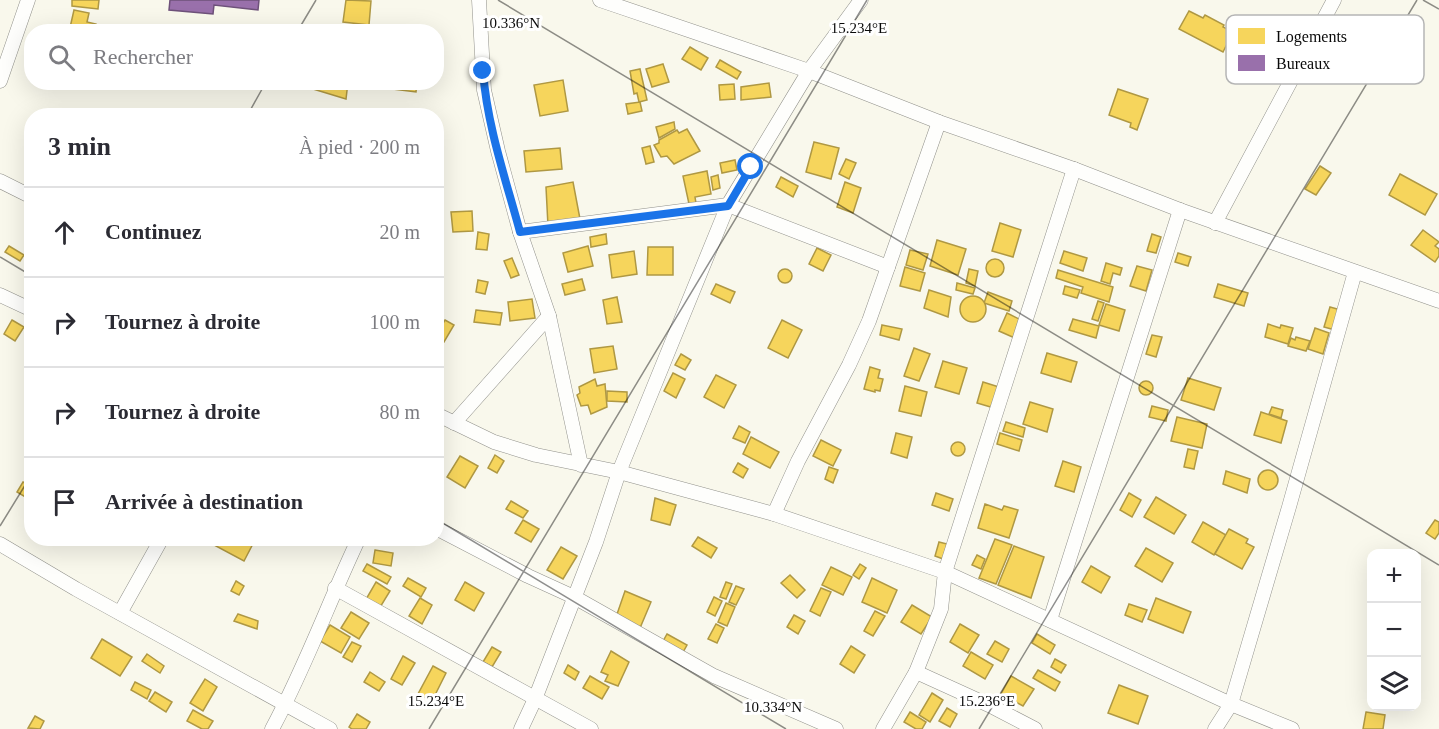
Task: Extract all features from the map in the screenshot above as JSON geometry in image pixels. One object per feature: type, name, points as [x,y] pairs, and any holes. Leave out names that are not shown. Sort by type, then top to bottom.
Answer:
[{"type":"street","points":[[0,81],[28,0]]},
{"type":"street","points":[[478,0],[484,90],[520,232],[549,316],[581,465]]},
{"type":"street","points":[[600,0],[809,71],[939,122],[1074,169],[1180,210],[1439,301]]},
{"type":"street","points":[[520,729],[535,699],[596,542],[619,472],[728,206],[809,71],[861,0]]},
{"type":"street","points":[[1326,15],[1334,0]]},
{"type":"street","points":[[1215,222],[1289,84]]},
{"type":"street","points":[[774,514],[798,461],[849,365],[869,321],[939,122]]},
{"type":"street","points":[[882,729],[916,672],[941,609],[945,572],[1074,169]]},
{"type":"street","points":[[0,181],[24,193]]},
{"type":"street","points":[[520,232],[728,206],[888,267]]},
{"type":"street","points":[[1050,620],[1180,210]]},
{"type":"street","points":[[1215,729],[1231,704],[1355,272]]},
{"type":"street","points":[[0,295],[24,306]]},
{"type":"street","points":[[454,423],[549,316]]},
{"type":"street","points":[[444,418],[494,442],[581,465],[619,472],[774,514],[945,572],[1231,704],[1292,729]]},
{"type":"street","points":[[444,532],[574,597],[714,676],[836,729]]},
{"type":"street","points":[[0,544],[330,729]]},
{"type":"street","points":[[120,613],[158,546]]},
{"type":"street","points":[[272,729],[355,546]]},
{"type":"street","points":[[335,588],[591,729]]},
{"type":"street","points":[[916,672],[1035,729]]},
{"type":"building: Logements","points":[[72,0],[99,0],[98,9],[72,6]]},
{"type":"building: Logements","points":[[346,0],[371,1],[369,24],[343,22]]},
{"type":"building: Logements","points":[[74,10],[89,13],[87,22],[96,24],[71,24]]},
{"type":"building: Logements","points":[[1189,11],[1203,18],[1205,15],[1224,25],[1226,46],[1223,52],[1179,29]]},
{"type":"building: Logements","points":[[690,47],[708,58],[701,70],[682,59]]},
{"type":"building: Logements","points":[[720,60],[741,72],[737,79],[716,67]]},
{"type":"building: Logements","points":[[663,64],[669,82],[652,87],[646,69]]},
{"type":"building: Logements","points":[[640,69],[647,100],[639,102],[637,93],[634,94],[630,71]]},
{"type":"building: Logements","points":[[563,80],[568,111],[540,116],[534,85]]},
{"type":"building: Logements","points":[[769,83],[771,97],[741,100],[741,87]]},
{"type":"building: Logements","points":[[734,84],[735,99],[720,100],[719,85]]},
{"type":"building: Logements","points":[[1118,89],[1148,99],[1137,130],[1130,127],[1131,123],[1109,115]]},
{"type":"building: Logements","points":[[316,90],[347,90],[346,99]]},
{"type":"building: Logements","points":[[640,102],[642,111],[628,114],[626,104]]},
{"type":"building: Logements","points":[[674,122],[675,129],[659,138],[656,127]]},
{"type":"building: Logements","points":[[687,129],[700,151],[674,164],[667,156],[661,157],[654,145],[677,130],[679,133]]},
{"type":"building: Logements","points":[[814,142],[839,148],[831,179],[806,172]]},
{"type":"building: Logements","points":[[650,146],[654,162],[646,164],[642,148]]},
{"type":"building: Logements","points":[[560,148],[562,169],[526,172],[524,151]]},
{"type":"building: Logements","points":[[846,159],[856,163],[849,179],[839,174]]},
{"type":"building: Logements","points":[[735,160],[737,170],[722,173],[720,163]]},
{"type":"building: Logements","points":[[1320,166],[1331,173],[1316,195],[1305,189]]},
{"type":"building: Logements","points":[[707,171],[711,194],[695,197],[696,203],[689,204],[683,176]]},
{"type":"building: Logements","points":[[1400,174],[1437,194],[1425,215],[1389,195]]},
{"type":"building: Logements","points":[[718,175],[720,188],[713,190],[711,177]]},
{"type":"building: Logements","points":[[781,177],[798,186],[793,197],[776,187]]},
{"type":"building: Logements","points":[[573,182],[580,219],[548,226],[546,187]]},
{"type":"building: Logements","points":[[845,182],[861,188],[853,213],[837,207]]},
{"type":"building: Logements","points":[[472,211],[473,231],[453,232],[451,212]]},
{"type":"building: Logements","points":[[1000,223],[1021,230],[1013,257],[992,251]]},
{"type":"building: Logements","points":[[1423,230],[1439,242],[1435,246],[1439,249],[1439,256],[1435,262],[1411,245]]},
{"type":"building: Logements","points":[[478,232],[489,234],[487,250],[476,249]]},
{"type":"building: Logements","points":[[606,234],[607,244],[591,247],[590,237]]},
{"type":"building: Logements","points":[[1152,234],[1161,237],[1156,253],[1147,251]]},
{"type":"building: Logements","points":[[937,240],[966,249],[958,275],[930,266]]},
{"type":"building: Logements","points":[[9,246],[24,255],[20,261],[5,252]]},
{"type":"building: Logements","points":[[588,246],[593,266],[568,272],[563,253]]},
{"type":"building: Logements","points":[[648,247],[673,247],[673,275],[647,275]]},
{"type":"building: Logements","points":[[817,248],[831,255],[823,271],[809,264]]},
{"type":"building: Logements","points":[[910,250],[928,254],[923,270],[906,265]]},
{"type":"building: Logements","points":[[634,251],[637,274],[612,278],[609,255]]},
{"type":"building: Logements","points":[[1064,251],[1087,258],[1083,271],[1060,263]]},
{"type":"building: Logements","points":[[1178,253],[1191,257],[1188,266],[1175,262]]},
{"type":"building: Logements","points":[[512,258],[519,275],[511,278],[504,261]]},
{"type":"building: Logements","points":[[991,259],[999,259],[1004,264],[1002,275],[991,277],[986,272],[986,264]]},
{"type":"building: Logements","points":[[1106,263],[1122,268],[1120,275],[1113,273],[1110,284],[1101,281]]},
{"type":"building: Logements","points":[[1137,266],[1152,270],[1146,291],[1130,286]]},
{"type":"building: Logements","points":[[905,267],[925,273],[920,291],[900,286]]},
{"type":"building: Logements","points":[[782,269],[788,269],[792,276],[788,283],[782,283],[778,279],[778,273]]},
{"type":"building: Logements","points":[[969,269],[978,271],[975,286],[966,283]]},
{"type":"building: Logements","points":[[1058,270],[1113,287],[1109,302],[1081,293],[1083,287],[1056,278]]},
{"type":"building: Logements","points":[[582,279],[585,290],[565,295],[562,284]]},
{"type":"building: Logements","points":[[478,280],[488,282],[485,294],[476,292]]},
{"type":"building: Logements","points":[[957,283],[975,288],[973,294],[956,290]]},
{"type":"building: Logements","points":[[716,284],[735,292],[730,303],[711,294]]},
{"type":"building: Logements","points":[[1218,284],[1248,293],[1244,306],[1214,297]]},
{"type":"building: Logements","points":[[1065,286],[1080,290],[1077,298],[1063,294]]},
{"type":"building: Logements","points":[[929,290],[951,297],[948,317],[924,308]]},
{"type":"building: Logements","points":[[988,292],[1012,301],[1009,311],[984,303]]},
{"type":"building: Logements","points":[[973,296],[982,300],[986,309],[982,318],[973,322],[964,318],[960,309],[964,300]]},
{"type":"building: Logements","points":[[617,297],[622,322],[607,324],[603,300]]},
{"type":"building: Logements","points":[[532,299],[535,318],[510,321],[508,302]]},
{"type":"building: Logements","points":[[1098,301],[1104,303],[1098,321],[1092,319]]},
{"type":"building: Logements","points":[[1106,304],[1125,310],[1119,331],[1099,325]]},
{"type":"building: Logements","points":[[1330,307],[1341,310],[1335,330],[1324,327]]},
{"type":"building: Logements","points":[[476,310],[502,313],[500,325],[474,322]]},
{"type":"building: Logements","points":[[1007,313],[1025,322],[1017,339],[999,331]]},
{"type":"building: Logements","points":[[1073,319],[1099,326],[1096,338],[1069,330]]},
{"type":"building: Logements","points":[[12,320],[24,327],[15,341],[4,334]]},
{"type":"building: Logements","points":[[445,320],[454,325],[444,342]]},
{"type":"building: Logements","points":[[782,320],[802,330],[788,358],[768,348]]},
{"type":"building: Logements","points":[[1268,324],[1280,328],[1281,325],[1293,328],[1288,344],[1265,337]]},
{"type":"building: Logements","points":[[882,325],[902,329],[899,340],[880,335]]},
{"type":"building: Logements","points":[[1315,328],[1329,333],[1323,354],[1308,349]]},
{"type":"building: Logements","points":[[1152,335],[1162,337],[1156,357],[1146,354]]},
{"type":"building: Logements","points":[[1296,337],[1310,341],[1306,351],[1288,346],[1291,338],[1295,340]]},
{"type":"building: Logements","points":[[613,346],[617,369],[594,373],[590,349]]},
{"type":"building: Logements","points":[[914,348],[930,354],[919,381],[904,376]]},
{"type":"building: Logements","points":[[1047,353],[1077,362],[1071,382],[1041,373]]},
{"type":"building: Logements","points":[[681,354],[691,360],[685,370],[675,365]]},
{"type":"building: Logements","points":[[943,361],[967,368],[959,394],[935,387]]},
{"type":"building: Logements","points":[[870,367],[880,370],[878,378],[883,379],[880,391],[864,389]]},
{"type":"building: Logements","points":[[673,373],[685,379],[676,398],[664,391]]},
{"type":"building: Logements","points":[[716,375],[736,385],[724,408],[704,397]]},
{"type":"building: Logements","points":[[1188,378],[1221,388],[1214,410],[1181,400]]},
{"type":"building: Logements","points":[[595,379],[597,386],[605,384],[607,407],[591,414],[588,405],[581,406],[577,395],[580,393],[579,387]]},
{"type":"building: Logements","points":[[1146,381],[1151,383],[1153,388],[1151,393],[1146,395],[1141,393],[1139,388],[1141,383]]},
{"type":"building: Logements","points":[[983,382],[999,387],[994,408],[977,403]]},
{"type":"building: Logements","points":[[905,386],[927,392],[921,416],[899,411]]},
{"type":"building: Logements","points":[[607,391],[627,392],[627,402],[607,401]]},
{"type":"building: Logements","points":[[1030,402],[1053,409],[1047,432],[1023,424]]},
{"type":"building: Logements","points":[[1152,406],[1168,410],[1166,421],[1149,417]]},
{"type":"building: Logements","points":[[1272,407],[1283,410],[1281,418],[1269,414]]},
{"type":"building: Logements","points":[[1261,412],[1287,421],[1281,443],[1254,435]]},
{"type":"building: Logements","points":[[1177,417],[1207,424],[1202,448],[1171,441]]},
{"type":"building: Logements","points":[[1006,422],[1025,428],[1023,437],[1003,431]]},
{"type":"building: Logements","points":[[739,426],[750,432],[745,443],[733,438]]},
{"type":"building: Logements","points":[[896,433],[912,437],[907,458],[891,453]]},
{"type":"building: Logements","points":[[1000,433],[1022,440],[1019,451],[997,444]]},
{"type":"building: Logements","points":[[751,437],[779,452],[770,468],[743,454]]},
{"type":"building: Logements","points":[[821,440],[841,450],[833,466],[813,456]]},
{"type":"building: Logements","points":[[958,442],[963,444],[965,449],[963,454],[958,456],[953,454],[951,449],[953,444]]},
{"type":"building: Logements","points":[[1188,449],[1198,451],[1194,469],[1184,467]]},
{"type":"building: Logements","points":[[495,455],[504,461],[497,473],[488,468]]},
{"type":"building: Logements","points":[[460,456],[478,466],[465,488],[447,477]]},
{"type":"building: Logements","points":[[1063,461],[1081,467],[1074,492],[1055,486]]},
{"type":"building: Logements","points":[[738,463],[748,469],[743,478],[733,472]]},
{"type":"building: Logements","points":[[829,467],[838,470],[833,483],[825,479]]},
{"type":"building: Logements","points":[[1268,470],[1275,473],[1278,480],[1275,487],[1268,490],[1261,487],[1258,480],[1261,473]]},
{"type":"building: Logements","points":[[1226,471],[1250,479],[1247,493],[1223,484]]},
{"type":"building: Logements","points":[[23,482],[24,483],[24,496],[17,492]]},
{"type":"building: Logements","points":[[936,493],[953,499],[949,511],[932,505]]},
{"type":"building: Logements","points":[[1129,493],[1141,500],[1132,517],[1120,510]]},
{"type":"building: Logements","points":[[1156,497],[1186,515],[1174,534],[1144,517]]},
{"type":"building: Logements","points":[[655,498],[676,505],[670,525],[651,520]]},
{"type":"building: Logements","points":[[511,501],[528,511],[523,518],[506,509]]},
{"type":"building: Logements","points":[[985,504],[1002,510],[1004,506],[1018,510],[1009,538],[978,528]]},
{"type":"building: Logements","points":[[523,520],[539,529],[531,542],[515,533]]},
{"type":"building: Logements","points":[[1435,520],[1439,522],[1439,533],[1435,539],[1426,533]]},
{"type":"building: Logements","points":[[1203,522],[1226,535],[1214,555],[1192,542]]},
{"type":"building: Logements","points":[[1229,529],[1248,539],[1246,543],[1254,547],[1242,569],[1215,554]]},
{"type":"building: Logements","points":[[698,537],[717,548],[711,558],[692,546]]},
{"type":"building: Logements","points":[[995,539],[1012,545],[996,584],[979,578]]},
{"type":"building: Logements","points":[[939,542],[947,544],[943,559],[935,556]]},
{"type":"building: Logements","points":[[216,546],[252,546],[244,561]]},
{"type":"building: Logements","points":[[1014,546],[1044,557],[1031,598],[998,585]]},
{"type":"building: Logements","points":[[561,547],[577,556],[563,579],[547,570]]},
{"type":"building: Logements","points":[[1146,548],[1173,563],[1162,582],[1135,566]]},
{"type":"building: Logements","points":[[375,550],[393,553],[391,566],[373,563]]},
{"type":"building: Logements","points":[[977,555],[985,559],[981,569],[972,565]]},
{"type":"building: Logements","points":[[367,564],[391,577],[387,584],[363,571]]},
{"type":"building: Logements","points":[[860,564],[866,568],[859,579],[853,575]]},
{"type":"building: Logements","points":[[1091,566],[1110,577],[1101,593],[1082,582]]},
{"type":"building: Logements","points":[[831,567],[852,577],[843,595],[822,585]]},
{"type":"building: Logements","points":[[790,575],[805,590],[797,598],[781,583]]},
{"type":"building: Logements","points":[[408,578],[426,588],[421,597],[403,586]]},
{"type":"building: Logements","points":[[872,578],[897,590],[887,613],[862,602]]},
{"type":"building: Logements","points":[[236,581],[244,586],[239,595],[231,591]]},
{"type":"building: Logements","points":[[376,582],[390,591],[379,609],[365,601]]},
{"type":"building: Logements","points":[[465,582],[484,593],[474,611],[455,600]]},
{"type":"building: Logements","points":[[726,582],[732,584],[726,599],[720,597]]},
{"type":"building: Logements","points":[[736,586],[744,589],[736,605],[729,602]]},
{"type":"building: Logements","points":[[821,588],[831,592],[820,616],[810,611]]},
{"type":"building: Logements","points":[[625,591],[651,602],[640,628],[616,617]]},
{"type":"building: Logements","points":[[714,597],[722,601],[715,616],[707,612]]},
{"type":"building: Logements","points":[[420,598],[432,605],[422,624],[409,616]]},
{"type":"building: Logements","points":[[1156,598],[1191,612],[1183,633],[1148,619]]},
{"type":"building: Logements","points":[[726,603],[735,607],[727,626],[718,622]]},
{"type":"building: Logements","points":[[1129,604],[1147,610],[1142,622],[1125,615]]},
{"type":"building: Logements","points":[[912,605],[932,617],[921,634],[901,622]]},
{"type":"building: Logements","points":[[875,611],[885,616],[873,636],[864,631]]},
{"type":"building: Logements","points":[[351,612],[369,623],[359,639],[341,628]]},
{"type":"building: Logements","points":[[238,614],[258,621],[257,629],[234,621]]},
{"type":"building: Logements","points":[[794,615],[805,621],[798,634],[787,627]]},
{"type":"building: Logements","points":[[716,624],[724,628],[717,643],[708,639]]},
{"type":"building: Logements","points":[[960,624],[979,635],[968,653],[950,642]]},
{"type":"building: Logements","points":[[330,625],[350,637],[341,653],[320,641]]},
{"type":"building: Logements","points":[[667,634],[687,645],[682,654],[662,643]]},
{"type":"building: Logements","points":[[1037,634],[1055,645],[1050,654],[1032,643]]},
{"type":"building: Logements","points":[[102,639],[132,657],[120,676],[91,658]]},
{"type":"building: Logements","points":[[995,641],[1009,649],[1002,662],[987,654]]},
{"type":"building: Logements","points":[[352,642],[361,646],[352,662],[343,657]]},
{"type":"building: Logements","points":[[851,646],[865,655],[854,673],[840,664]]},
{"type":"building: Logements","points":[[492,647],[501,652],[492,667],[483,662]]},
{"type":"building: Logements","points":[[611,651],[629,662],[618,686],[605,681],[608,675],[601,672]]},
{"type":"building: Logements","points":[[971,652],[993,665],[985,679],[963,666]]},
{"type":"building: Logements","points":[[147,654],[164,666],[160,673],[142,661]]},
{"type":"building: Logements","points":[[403,656],[415,663],[402,685],[391,679]]},
{"type":"building: Logements","points":[[1055,659],[1066,665],[1061,673],[1051,667]]},
{"type":"building: Logements","points":[[568,665],[579,672],[575,680],[564,673]]},
{"type":"building: Logements","points":[[433,666],[446,673],[432,701],[418,694]]},
{"type":"building: Logements","points":[[1038,670],[1060,682],[1055,691],[1033,678]]},
{"type":"building: Logements","points":[[370,672],[385,682],[379,691],[364,682]]},
{"type":"building: Logements","points":[[590,676],[609,687],[602,699],[583,688]]},
{"type":"building: Logements","points":[[1011,676],[1034,689],[1023,706],[1001,694]]},
{"type":"building: Logements","points":[[205,679],[217,687],[203,711],[190,703]]},
{"type":"building: Logements","points":[[135,682],[151,690],[147,699],[131,690]]},
{"type":"building: Logements","points":[[1119,685],[1148,696],[1138,724],[1108,713]]},
{"type":"building: Logements","points":[[155,692],[172,702],[166,712],[149,701]]},
{"type":"building: Logements","points":[[932,693],[943,700],[930,722],[919,715]]},
{"type":"building: Logements","points":[[947,708],[957,714],[950,727],[939,721]]},
{"type":"building: Logements","points":[[193,710],[213,721],[208,729],[202,729],[187,721]]},
{"type":"building: Logements","points":[[910,712],[926,722],[922,729],[916,729],[904,722]]},
{"type":"building: Logements","points":[[1366,712],[1385,715],[1383,729],[1363,729]]},
{"type":"building: Logements","points":[[357,714],[370,722],[366,729],[349,727]]},
{"type":"building: Logements","points":[[35,716],[44,721],[40,729],[28,728]]},
{"type":"building: Bureaux","points":[[170,0],[259,0],[258,10],[214,5],[213,14],[169,10]]},
{"type":"route","points":[[483,71],[484,90],[498,151],[520,232],[728,206],[751,167]]}]
